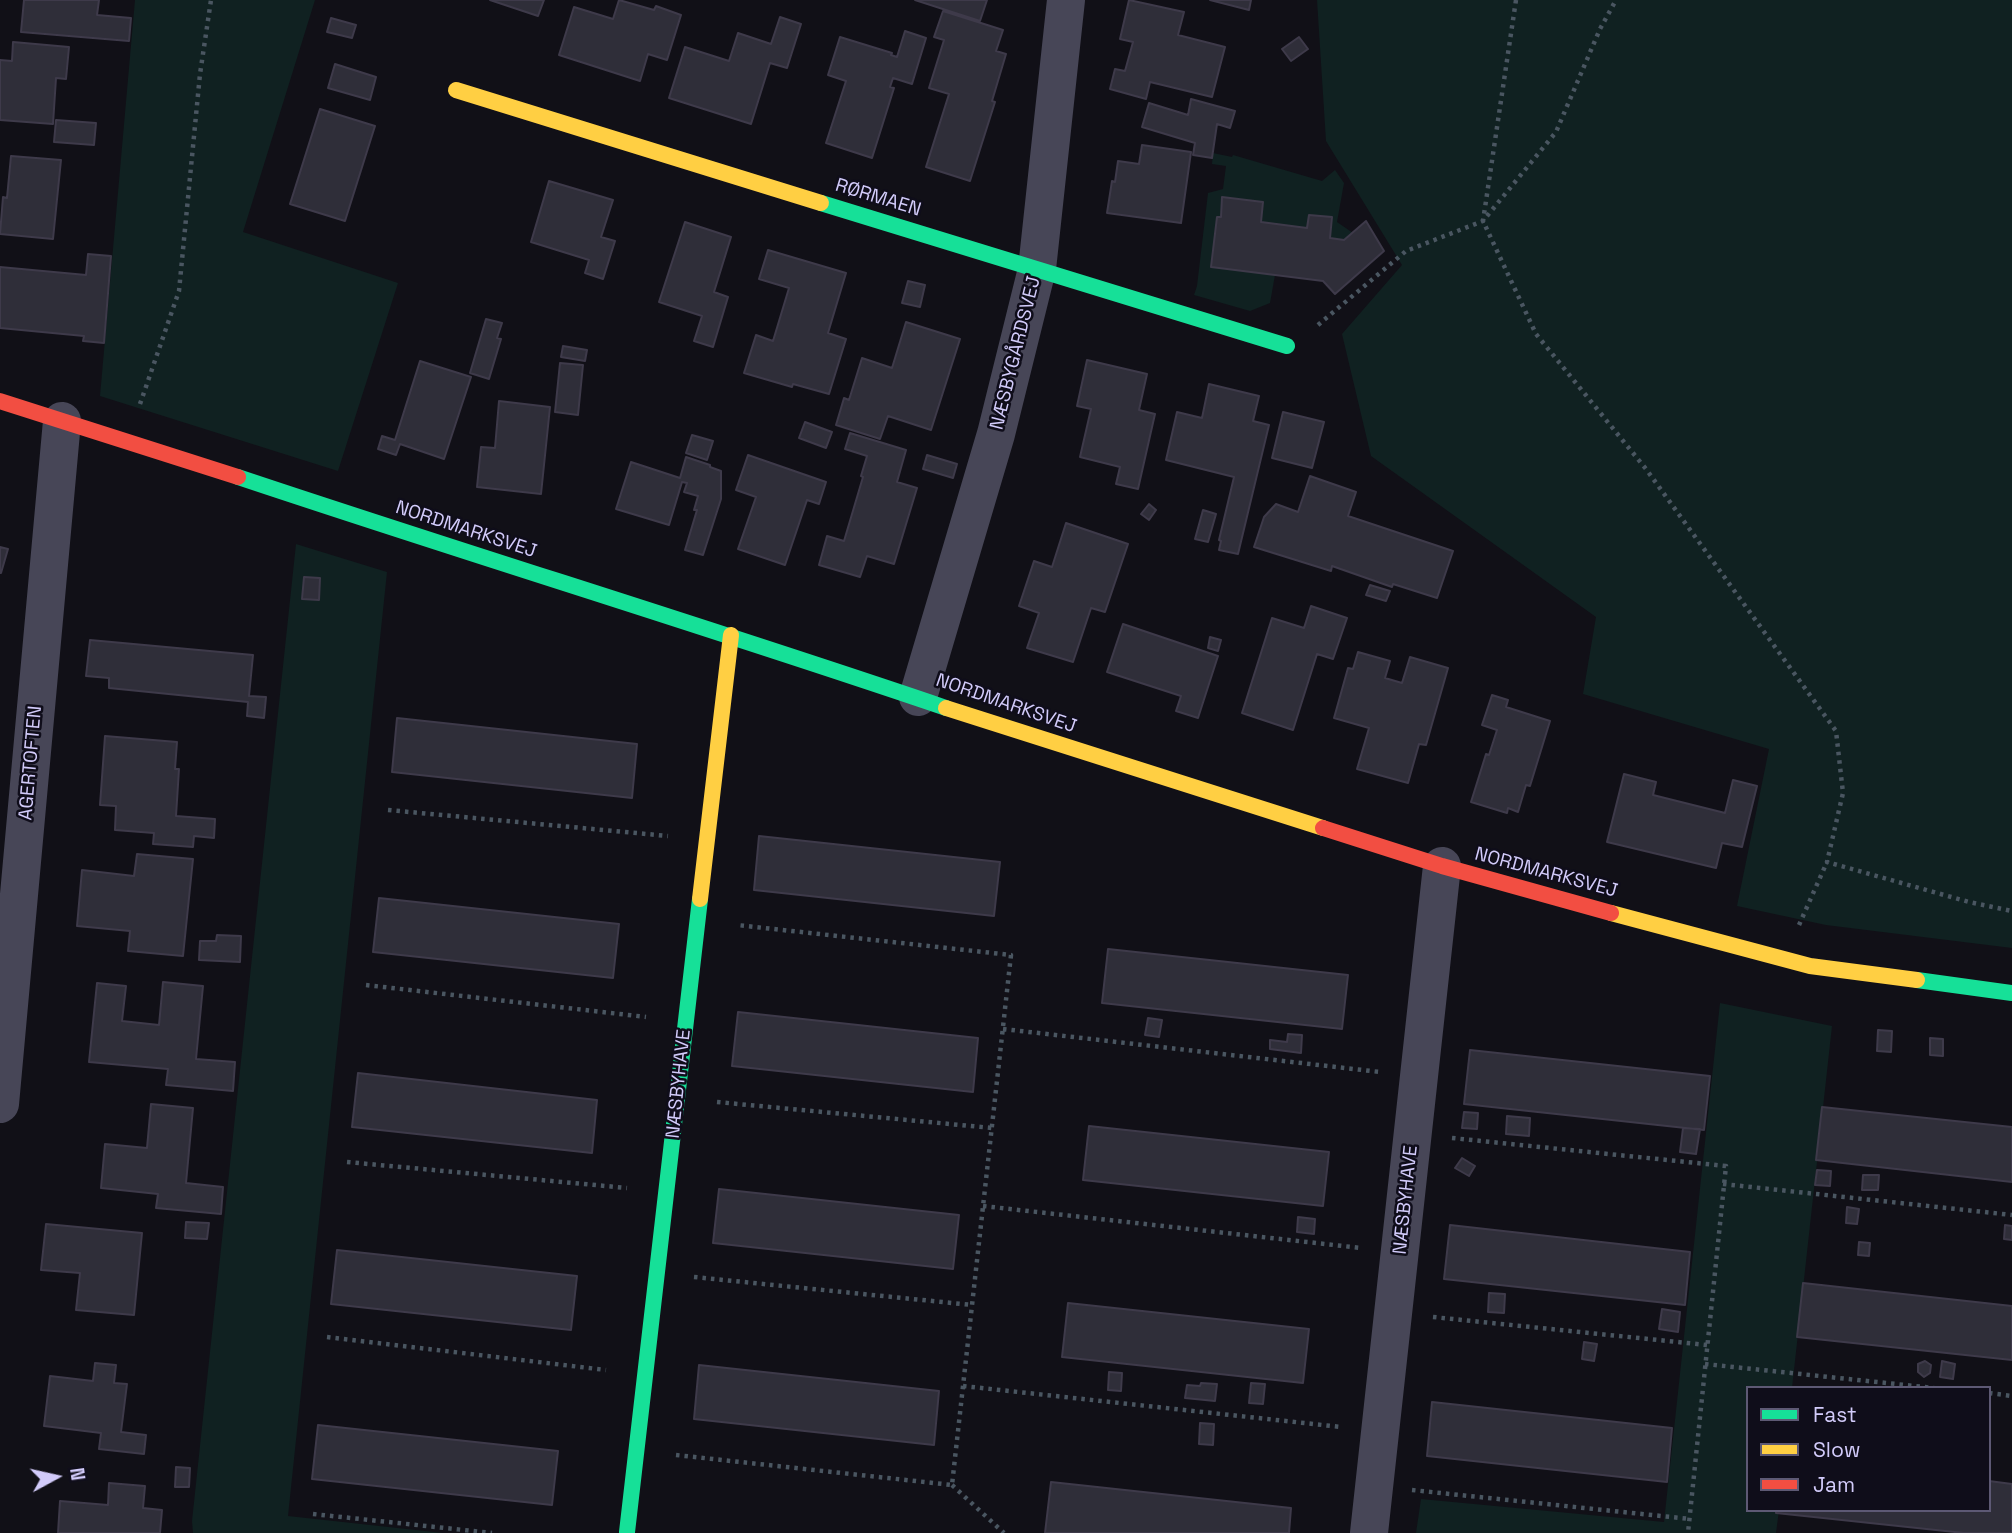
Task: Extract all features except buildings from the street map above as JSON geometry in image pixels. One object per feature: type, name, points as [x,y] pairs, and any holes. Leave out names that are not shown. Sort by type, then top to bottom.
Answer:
[{"type":"street","name":"NÆSBYGÅRDSVEJ","points":[[918,697],[996,434],[1037,269],[1066,0]]},
{"type":"street","name":"RØRMAEN","points":[[456,90],[1287,346]]},
{"type":"street","name":"NORDMARKSVEJ","points":[[0,401],[1442,866],[1810,965],[2012,993]]},
{"type":"street","name":"AGERTOFTEN","points":[[0,1104],[62,421]]},
{"type":"street","name":"NÆSBYHAVE","points":[[627,1532],[731,635]]},
{"type":"street","name":"NÆSBYHAVE","points":[[1369,1533],[1442,866]]},
{"type":"path","points":[[127,440],[179,291],[200,74],[211,0]]},
{"type":"path","points":[[1516,0],[1483,221],[1536,334],[1646,469],[1836,731],[1843,793],[1827,862],[1784,959]]},
{"type":"path","points":[[1324,321],[1406,251],[1483,221],[1556,132],[1600,29],[1616,0]]},
{"type":"path","points":[[388,810],[707,840]]},
{"type":"path","points":[[1827,862],[1969,902],[2012,911]]},
{"type":"path","points":[[697,921],[1011,955],[952,1485]]},
{"type":"path","points":[[366,985],[686,1021]]},
{"type":"path","points":[[1003,1029],[1419,1077]]},
{"type":"path","points":[[677,1098],[992,1128]]},
{"type":"path","points":[[1413,1134],[1726,1166],[1688,1533]]},
{"type":"path","points":[[346,1163],[666,1192]]},
{"type":"path","points":[[1723,1184],[2012,1215]]},
{"type":"path","points":[[983,1206],[1400,1252]]},
{"type":"path","points":[[656,1273],[972,1305]]},
{"type":"path","points":[[1393,1313],[1707,1345]]},
{"type":"path","points":[[327,1337],[645,1375]]},
{"type":"path","points":[[1705,1364],[1915,1386]]},
{"type":"path","points":[[963,1386],[1380,1431]]},
{"type":"path","points":[[1991,1393],[2012,1396]]},
{"type":"path","points":[[636,1451],[952,1485],[1004,1533]]},
{"type":"path","points":[[1374,1486],[1690,1519]]},
{"type":"path","points":[[313,1514],[492,1533]]},
{"type":"shaded area","points":[[135,0],[315,0],[243,232],[398,283],[338,471],[100,396]]},
{"type":"shaded area","points":[[1317,0],[2012,0],[2012,948],[1826,925],[1737,906],[1769,749],[1583,694],[1596,617],[1371,456],[1342,334],[1402,265],[1326,141]]},
{"type":"shaded area","points":[[1213,153],[1233,155],[1322,181],[1335,170],[1344,183],[1337,222],[1353,233],[1344,240],[1330,238],[1332,217],[1309,215],[1307,228],[1261,222],[1223,197],[1221,217],[1217,217],[1211,267],[1275,275],[1270,303],[1250,311],[1194,295],[1208,193],[1223,189],[1226,166],[1212,164]]},
{"type":"shaded area","points":[[296,544],[387,572],[288,1516],[443,1533],[193,1533],[192,1521]]},
{"type":"shaded area","points":[[1720,1003],[1832,1026],[1792,1386],[1746,1386],[1746,1512],[1779,1512],[1776,1533],[1416,1533],[1421,1499],[1664,1522]]},
{"type":"traffic: fast","points":[[821,203],[1287,346]]},
{"type":"traffic: fast","points":[[238,477],[946,708]]},
{"type":"traffic: fast","points":[[627,1532],[700,899]]},
{"type":"traffic: fast","points":[[1917,980],[2012,993]]},
{"type":"traffic: slow","points":[[456,90],[821,203]]},
{"type":"traffic: slow","points":[[700,899],[731,635]]},
{"type":"traffic: slow","points":[[946,708],[1323,828]]},
{"type":"traffic: slow","points":[[1611,913],[1810,966],[1917,980]]},
{"type":"traffic: jam","points":[[0,401],[238,477]]},
{"type":"traffic: jam","points":[[1323,828],[1442,866],[1611,913]]}]
